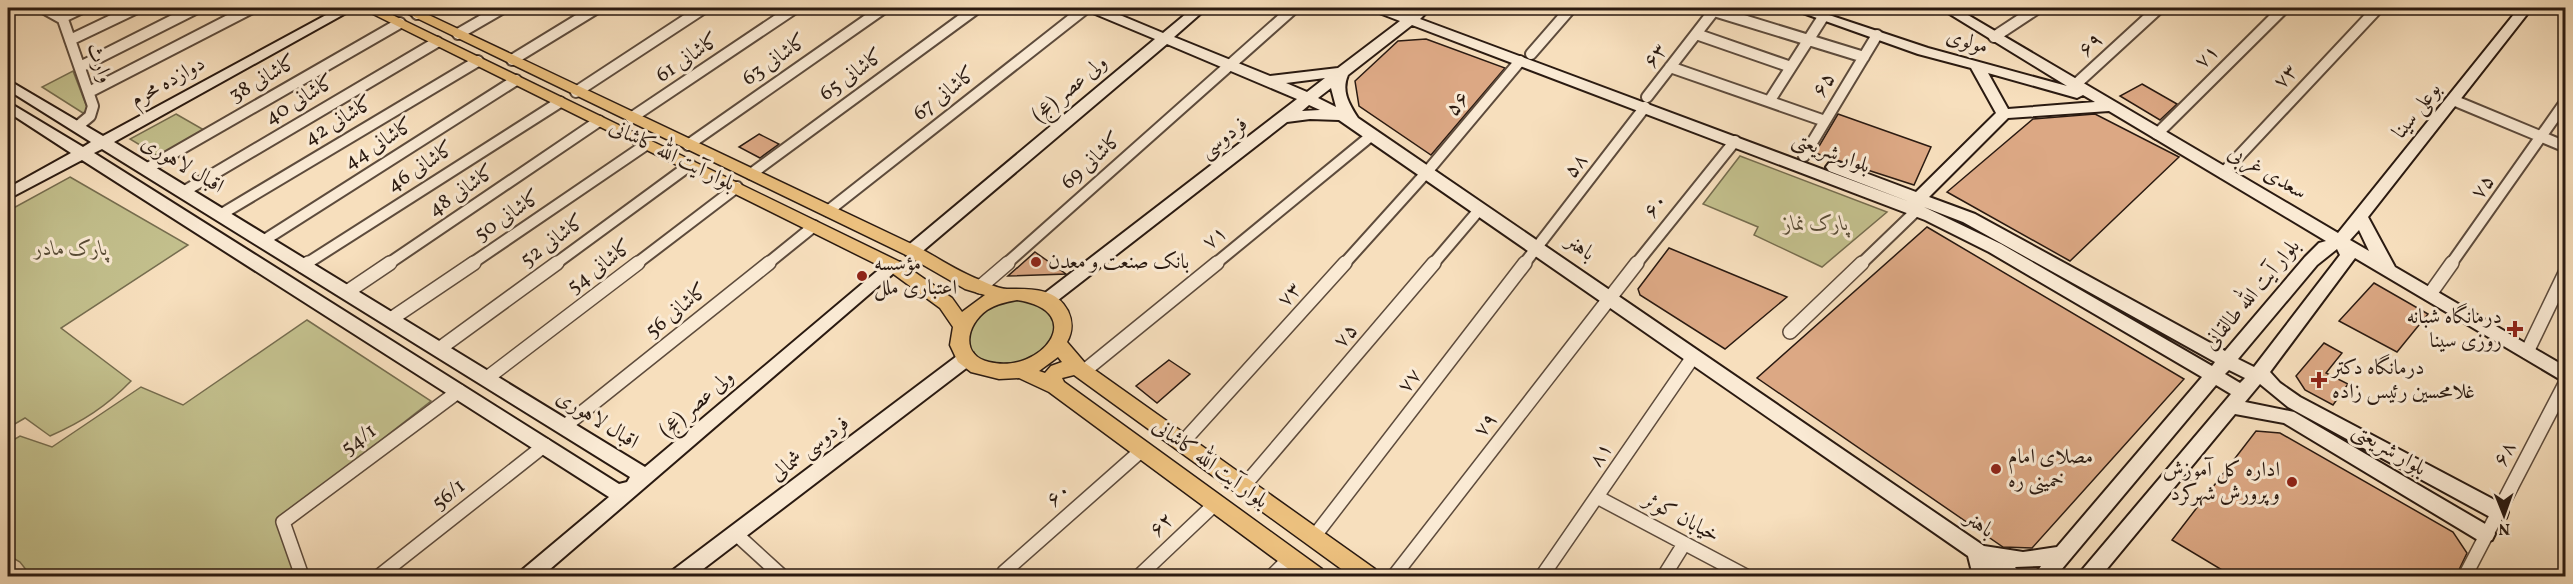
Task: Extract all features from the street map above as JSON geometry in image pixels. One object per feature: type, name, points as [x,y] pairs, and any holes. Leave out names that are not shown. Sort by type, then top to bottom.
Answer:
[{"type":"main road","name":"دوازده محرم","points":[[8,194],[348,8]]},
{"type":"main road","name":"بلوار آیت الله کاشانی","points":[[368,8],[412,13],[912,251],[976,285],[1004,295]]},
{"type":"main road","name":"باهنر","points":[[1093,8],[1163,39],[1309,97],[1352,122],[2012,576]]},
{"type":"main road","name":"ولی عصر (عج)","points":[[912,251],[1201,8]]},
{"type":"main road","name":"مولوی","points":[[1796,8],[1977,67],[2095,97]]},
{"type":"main road","name":"سعدی غربی","points":[[1947,8],[2565,376]]},
{"type":"main road","name":"بوعلی سینا","points":[[2341,241],[2526,8]]},
{"type":"main road","name":"بلوار شریعتی","points":[[1382,9],[1415,12],[1525,57],[1646,102],[1803,156],[1918,204],[2215,376],[2237,399],[2291,410],[2451,486],[2499,512]]},
{"type":"main road","points":[[1382,9],[1392,32],[1441,31]]},
{"type":"main road","name":"بلوار شریعتی","points":[[1415,12],[1441,31],[1525,57]]},
{"type":"main road","name":"فردوسی","points":[[1047,300],[1415,12]]},
{"type":"main road","name":"بلوار آیت الله کاشانی","points":[[412,13],[437,42],[737,187],[894,266],[946,303],[961,325]]},
{"type":"main road","points":[[1977,67],[2004,114]]},
{"type":"main road","points":[[1270,80],[1341,72],[1337,84],[1338,96],[1352,122]]},
{"type":"main road","points":[[1270,80],[1282,89],[1285,97],[1285,108],[1281,119],[1318,114],[1352,122]]},
{"type":"main road","name":"اقبال لاهوری","points":[[8,84],[641,474],[632,490],[617,492],[8,106]]},
{"type":"main road","name":"بلوار شریعتی","points":[[1646,102],[1735,141],[2009,238],[2228,361],[2258,374],[2274,388],[2291,410],[2439,507],[2485,534]]},
{"type":"main road","points":[[1918,204],[2004,114],[2109,106]]},
{"type":"main road","points":[[40,126],[59,116]]},
{"type":"main road","points":[[2360,216],[2377,252],[2396,274]]},
{"type":"main road","points":[[2302,219],[2314,243],[2311,261]]},
{"type":"main road","points":[[2090,576],[2258,374],[2348,256],[2341,241]]},
{"type":"main road","name":"بلوار آیت الله طالقانی","points":[[2044,576],[2311,261],[2325,247],[2341,241]]},
{"type":"main road","points":[[271,272],[298,262]]},
{"type":"main road","points":[[2335,273],[2348,266],[2358,265],[2396,274]]},
{"type":"main road","name":"ولی عصر (عج)","points":[[529,576],[894,266]]},
{"type":"main road","points":[[946,303],[961,303],[970,298],[976,285]]},
{"type":"main road","points":[[1024,293],[1047,300],[1057,308],[1064,320],[1064,332],[1059,345],[1041,362],[1020,370],[988,370],[967,358],[959,342],[961,325],[978,306],[1004,295],[1024,293]]},
{"type":"main road","name":"بلوار آیت الله کاشانی","points":[[1059,345],[1081,370],[1367,576]]},
{"type":"main road","name":"فردوسی شمالی","points":[[680,576],[967,358]]},
{"type":"main road","points":[[1056,387],[1052,377],[1055,373],[1065,367],[1081,370]]},
{"type":"main road","name":"بلوار آیت الله کاشانی","points":[[1020,370],[1056,387],[1314,576]]},
{"type":"main road","points":[[2439,507],[2450,511],[2466,507],[2465,497],[2451,486]]},
{"type":"main road","points":[[1983,576],[1977,553],[2023,560],[2063,554]]},
{"type":"street","points":[[43,8],[60,13],[82,8]]},
{"type":"street","points":[[70,40],[137,8]]},
{"type":"street","points":[[80,67],[197,8]]},
{"type":"street","points":[[89,92],[252,8]]},
{"type":"street","points":[[458,34],[503,8]]},
{"type":"street","points":[[512,60],[597,8]]},
{"type":"street","points":[[576,92],[704,8]]},
{"type":"street","name":"کاشانی 61","points":[[631,118],[795,8]]},
{"type":"street","name":"کاشانی 63","points":[[688,145],[884,8]]},
{"type":"street","name":"کاشانی 65","points":[[750,174],[977,8]]},
{"type":"street","name":"کاشانی 67","points":[[828,211],[1086,8]]},
{"type":"street","name":"کاشانی 69","points":[[976,285],[1294,8]]},
{"type":"street","name":"۵۶","points":[[1426,173],[1525,57],[1571,8]]},
{"type":"street","points":[[1994,37],[2038,8]]},
{"type":"street","name":"۶۹","points":[[2074,85],[2159,8]]},
{"type":"street","name":"۷۱","points":[[2157,134],[2284,8]]},
{"type":"street","name":"۷۳","points":[[2223,173],[2378,8]]},
{"type":"street","points":[[1715,9],[1864,57]]},
{"type":"street","name":"۶۳","points":[[1646,102],[1715,9]]},
{"type":"street","name":"وارث","points":[[60,13],[89,92],[93,111],[78,126]]},
{"type":"street","name":"کاشانی 38","points":[[146,169],[412,13]]},
{"type":"street","points":[[1770,100],[1823,17]]},
{"type":"street","points":[[1696,34],[1791,67]]},
{"type":"street","name":"۶۵","points":[[1803,156],[1877,35]]},
{"type":"street","name":"کاشانی 40","points":[[183,192],[437,42]]},
{"type":"street","name":"کاشانی 42","points":[[220,214],[478,62]]},
{"type":"street","points":[[1670,67],[1825,121]]},
{"type":"street","name":"کاشانی 44","points":[[262,241],[516,80]]},
{"type":"street","points":[[2452,100],[2565,147]]},
{"type":"street","name":"۷۵","points":[[2430,294],[2542,138],[2565,101]]},
{"type":"street","name":"کاشانی 46","points":[[298,262],[560,102]]},
{"type":"street","name":"۵۸","points":[[1538,248],[1646,102]]},
{"type":"street","name":"کاشانی 48","points":[[347,292],[599,121]]},
{"type":"street","name":"۷۱","points":[[1081,370],[1372,135]]},
{"type":"street","name":"۶۰","points":[[1609,297],[1735,141]]},
{"type":"street","name":"کاشانی 50","points":[[391,319],[647,144]]},
{"type":"street","name":"کاشانی 52","points":[[439,349],[690,165]]},
{"type":"street","name":"۷۳","points":[[1182,443],[1426,173]]},
{"type":"street","name":"کاشانی 54","points":[[486,378],[737,187]]},
{"type":"street","points":[[1790,332],[1918,204]]},
{"type":"street","name":"۷۵","points":[[1243,487],[1479,210]]},
{"type":"street","name":"کاشانی 56","points":[[565,426],[814,226]]},
{"type":"street","name":"۷۷","points":[[1313,538],[1538,248]]},
{"type":"street","points":[[2527,352],[2565,271]]},
{"type":"street","name":"۷۹","points":[[1394,576],[1609,297]]},
{"type":"street","name":"۸۱","points":[[1542,576],[1693,357]]},
{"type":"street","name":"۶۸","points":[[2467,576],[2485,534],[2499,512],[2565,382]]},
{"type":"street","name":"54/1","points":[[302,576],[283,522],[459,391]]},
{"type":"street","name":"56/1","points":[[379,576],[545,445]]},
{"type":"street","name":"۶۰","points":[[1007,574],[1142,450]]},
{"type":"street","name":"خیابان کوثر","points":[[1597,497],[1746,576]]},
{"type":"street","name":"۶۲","points":[[1139,576],[1215,504]]},
{"type":"street","points":[[736,534],[782,576]]},
{"type":"street","points":[[1664,576],[1684,544]]},
{"type":"street","points":[[1272,576],[1289,559]]},
{"type":"green space","points":[[73,71],[88,110],[83,113],[42,87]]},
{"type":"green space","points":[[176,114],[204,130],[158,156],[130,139]]},
{"type":"green space","name":"پارک نماز","points":[[1740,156],[1887,212],[1822,267],[1754,235],[1758,227],[1703,204]]},
{"type":"green space","name":"پارک مادر","points":[[70,177],[188,245],[61,328],[131,381],[94,413],[50,436],[25,418],[8,428],[8,211]]},
{"type":"green space","points":[[1025,299],[1053,313],[1056,339],[1027,363],[994,366],[976,357],[968,346],[973,319],[997,302]]},
{"type":"green space","points":[[307,320],[431,401],[278,521],[296,576],[31,576],[20,562],[8,555],[8,443],[20,436],[52,447],[141,387],[183,405]]},
{"type":"building","points":[[1426,39],[1505,68],[1431,155],[1359,106],[1355,81],[1398,41]]},
{"type":"building","points":[[2142,84],[2177,104],[2160,120],[2120,96]]},
{"type":"building","points":[[1838,114],[1931,147],[1914,185],[1815,153]]},
{"type":"building","points":[[2095,114],[2179,157],[2070,261],[1947,192],[2033,119]]},
{"type":"building","points":[[759,134],[779,144],[760,158],[739,147]]},
{"type":"building","name":"مصلای امام خمینی ره","points":[[1927,227],[2184,379],[2032,548],[2003,547],[1757,378]]},
{"type":"building","points":[[1669,248],[1787,297],[1725,349],[1640,295],[1638,289]]},
{"type":"building","name":"بانک صنعت و معدن","points":[[1035,252],[1066,274],[1008,276]]},
{"type":"building","points":[[2374,283],[2428,314],[2397,352],[2339,321]]},
{"type":"building","name":"درمانگاه دکتر غلامحسین رئیس زاده","points":[[2324,343],[2342,353],[2326,373],[2348,384],[2333,405],[2305,390],[2296,376]]},
{"type":"building","points":[[1169,360],[1190,374],[1157,403],[1136,386]]},
{"type":"building","name":"اداره کل آموزش و پرورش شهرکرد","points":[[2256,431],[2280,433],[2453,532],[2467,553],[2456,576],[2232,576],[2172,540]]},
{"type":"place","name":"بانک صنعت و معدن","points":[[1036,262]]},
{"type":"place","name":"مؤسسه اعتباری ملل","points":[[862,276]]},
{"type":"place","name":"درمانگاه شبانه روزی سینا","points":[[2515,329]]},
{"type":"place","name":"درمانگاه دکتر غلامحسین رئیس زاده","points":[[2319,380]]},
{"type":"place","name":"مصلای امام خمینی ره","points":[[1996,469]]},
{"type":"place","name":"اداره کل آموزش و پرورش شهرکرد","points":[[2292,482]]}]
